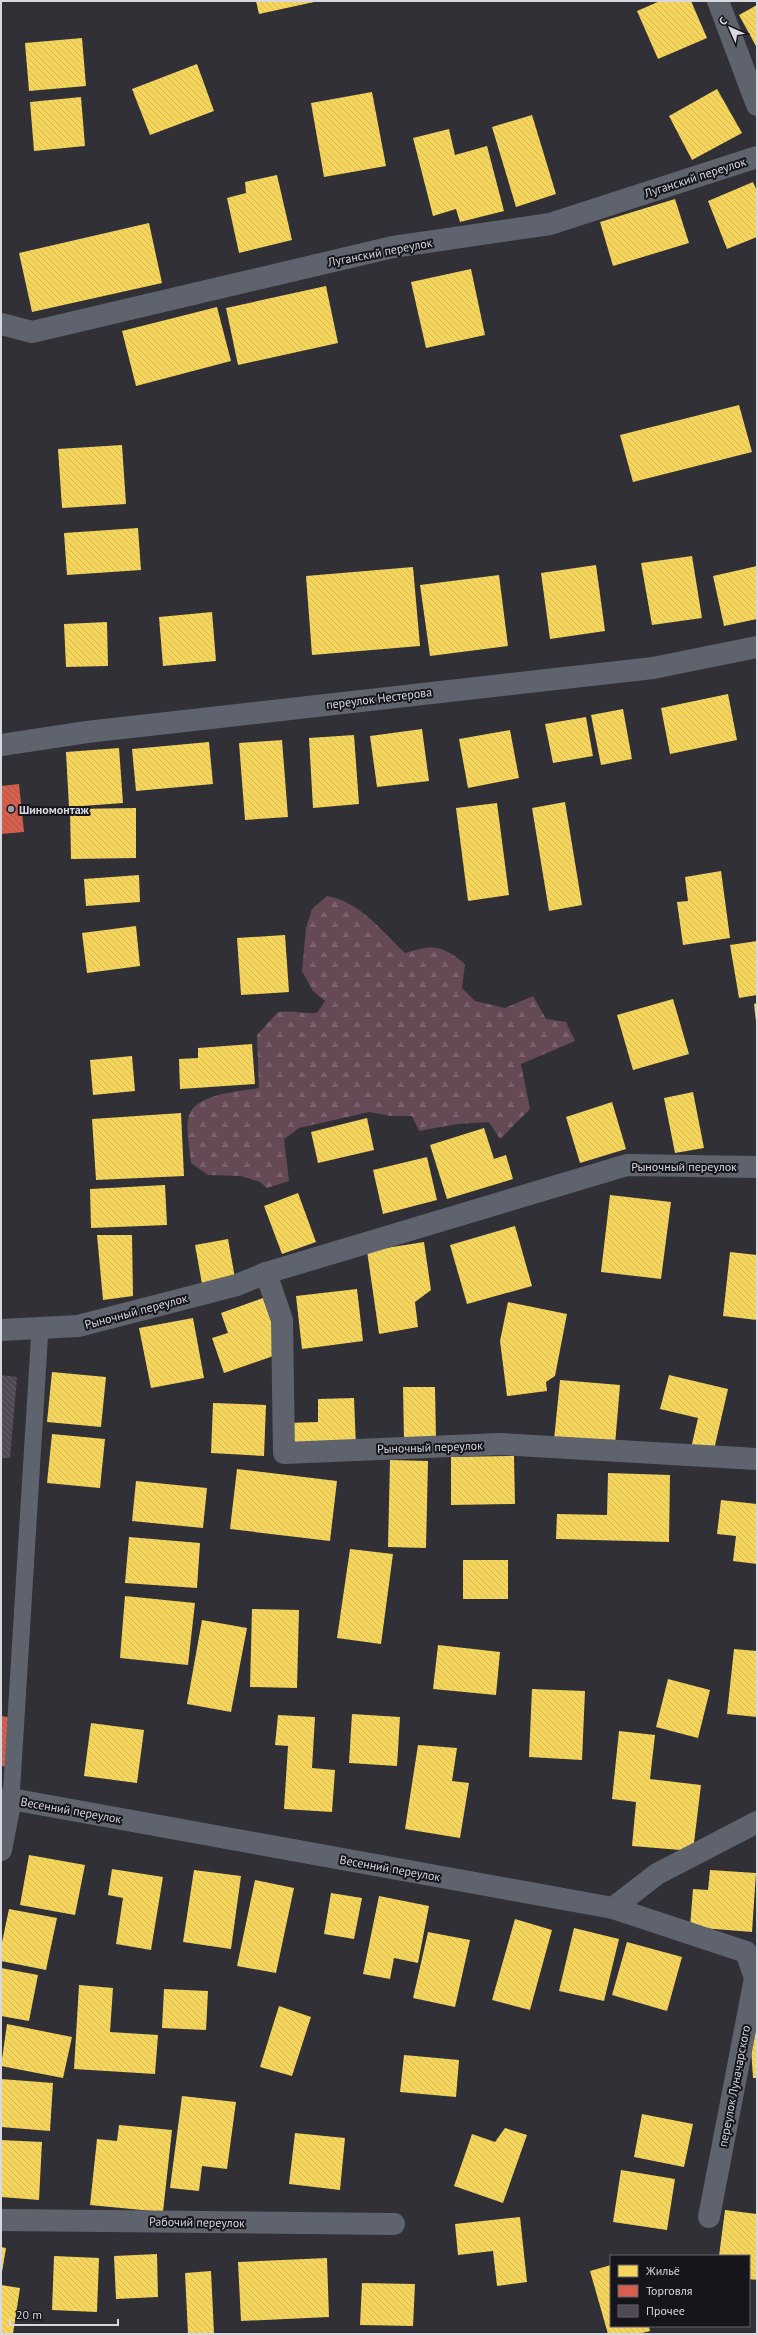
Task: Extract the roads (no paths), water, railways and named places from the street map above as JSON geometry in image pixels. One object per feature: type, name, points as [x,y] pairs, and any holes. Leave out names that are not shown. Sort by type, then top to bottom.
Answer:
[{"type":"street","points":[[718,1],[757,105]]},
{"type":"street","name":"Луганский переулок","points":[[1,324],[32,332],[393,247],[550,224],[757,157]]},
{"type":"street","name":"переулок Нестерова","points":[[1,745],[110,730],[653,668],[757,647]]},
{"type":"street","name":"Рыночный переулок","points":[[1,1330],[78,1326],[237,1284],[266,1273],[627,1165],[757,1167]]},
{"type":"street","name":"Рыночный переулок","points":[[266,1273],[282,1320],[284,1453],[501,1444],[757,1459]]},
{"type":"street","points":[[1,1850],[6,1799]]},
{"type":"street","name":"Весенний переулок","points":[[6,1799],[613,1908]]},
{"type":"street","points":[[613,1908],[657,1874],[757,1822]]},
{"type":"street","name":"переулок Луначарского","points":[[613,1908],[746,1952],[755,1978],[709,2217]]},
{"type":"street","name":"Рабочий переулок","points":[[1,2220],[394,2224]]},
{"type":"lane","points":[[6,1799],[40,1328]]},
{"type":"place","name":"Шиномонтаж","points":[[11,809]]}]
